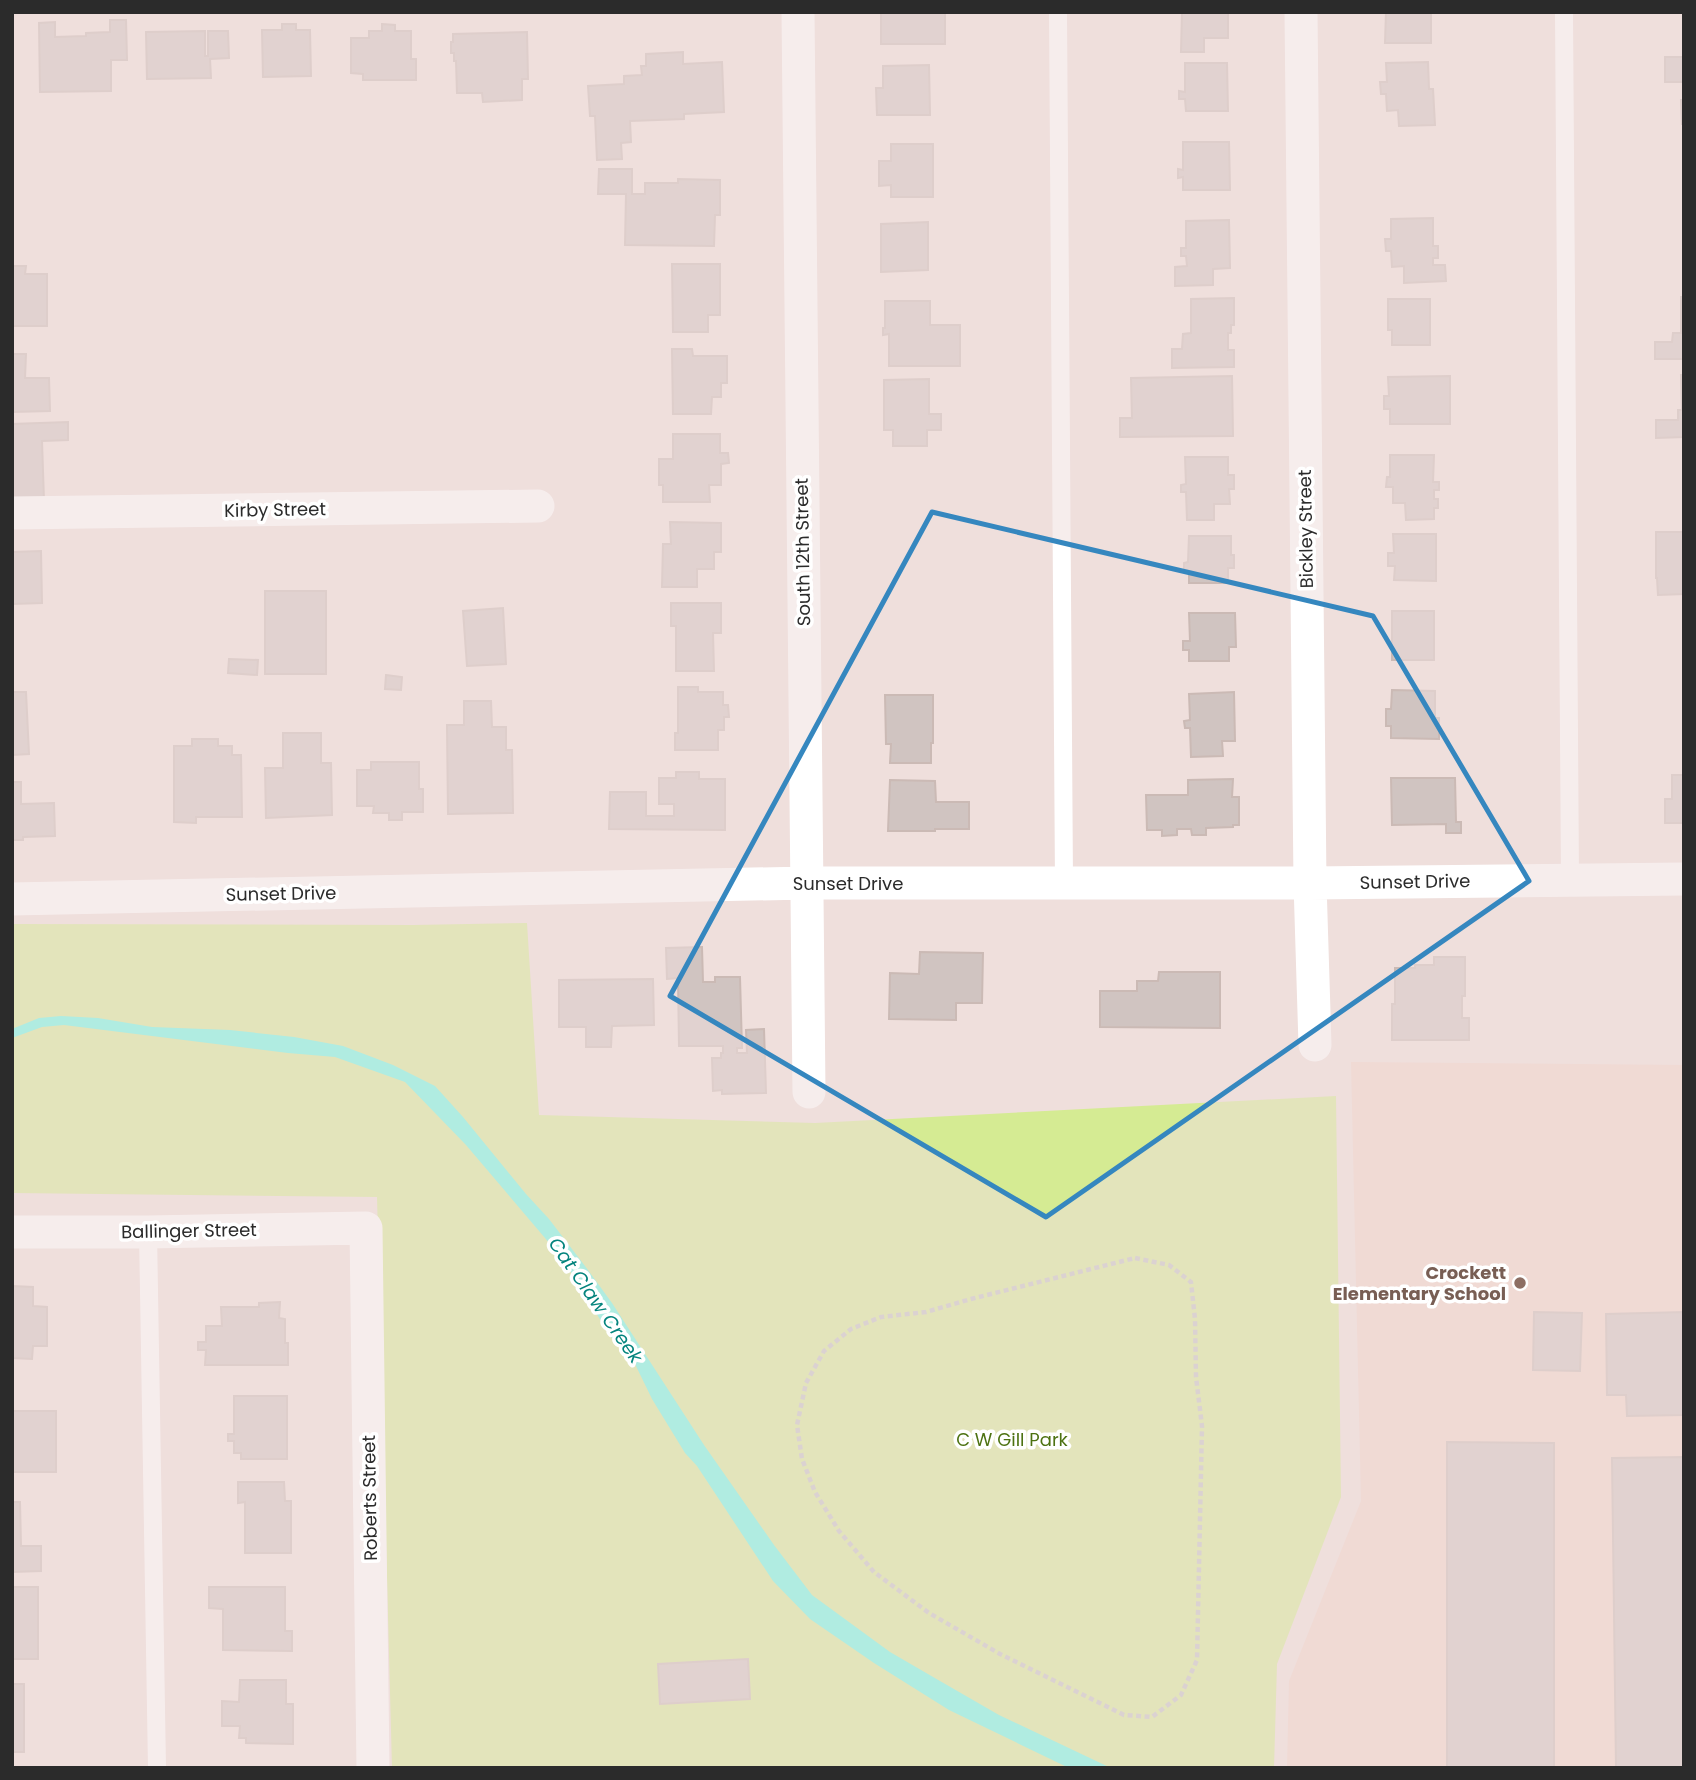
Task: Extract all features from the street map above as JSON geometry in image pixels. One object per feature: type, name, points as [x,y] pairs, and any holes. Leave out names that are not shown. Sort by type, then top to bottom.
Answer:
[{"type":"street","name":"South 12th Street","points":[[798,12],[809,1092]]},
{"type":"street","name":"Bickley Street","points":[[1301,12],[1310,883],[1315,1045]]},
{"type":"street","name":"Kirby Street","points":[[12,513],[538,506]]},
{"type":"street","name":"Sunset Drive","points":[[12,899],[807,883],[1310,883],[1684,879]]},
{"type":"street","name":"Ballinger Street","points":[[12,1232],[366,1228]]},
{"type":"street","name":"Roberts Street","points":[[366,1228],[373,1768]]},
{"type":"lane","points":[[1058,12],[1064,883]]},
{"type":"lane","points":[[1563,12],[1570,880]]},
{"type":"lane","points":[[148,1232],[157,1768]]},
{"type":"path","points":[[1135,1258],[1169,1265],[1191,1282],[1196,1377],[1202,1426],[1197,1660],[1181,1695],[1152,1717],[1124,1715],[1000,1654],[929,1613],[874,1572],[839,1531],[814,1492],[802,1460],[797,1425],[806,1383],[824,1351],[851,1329],[880,1317],[926,1312],[1135,1258]]},
{"type":"highlighted area","points":[[932,512],[1373,616],[1529,881],[1046,1217],[670,996]]},
{"type":"shaded area","name":"Crockett Elementary School","points":[[1351,1062],[1684,1065],[1684,1768],[1287,1768],[1289,1681],[1361,1501]]},
{"type":"green space","name":"C W Gill Park","points":[[527,923],[539,1115],[815,1123],[1336,1096],[1341,1497],[1277,1664],[1274,1768],[392,1768],[377,1197],[12,1193],[12,924]]},
{"type":"water","name":"Cat Claw Creek","points":[[39,1018],[98,1018],[152,1027],[230,1030],[343,1046],[393,1065],[435,1086],[549,1219],[585,1266],[704,1445],[812,1595],[890,1652],[940,1681],[999,1715],[1111,1768],[1069,1768],[949,1710],[810,1619],[773,1581],[697,1466],[685,1453],[652,1399],[635,1364],[611,1337],[562,1258],[466,1145],[405,1082],[335,1057],[64,1025],[42,1027],[12,1038],[12,1029]]},
{"type":"building","points":[[881,12],[945,12],[945,44],[881,44]]},
{"type":"building","points":[[1182,12],[1228,12],[1228,38],[1204,38],[1204,52],[1181,52]]},
{"type":"building","points":[[1386,12],[1431,12],[1431,43],[1385,43]]},
{"type":"building","points":[[110,20],[126,20],[127,60],[111,60],[111,91],[40,92],[39,23],[55,22],[55,37],[86,36],[86,33],[110,32]]},
{"type":"building","points":[[282,24],[296,24],[296,30],[310,30],[311,76],[263,77],[262,30],[282,30]]},
{"type":"building","points":[[382,24],[395,25],[395,31],[411,31],[411,59],[416,59],[416,80],[363,80],[363,74],[351,73],[351,38],[369,38],[369,31],[382,31]]},
{"type":"building","points":[[205,31],[205,56],[208,56],[208,31],[228,31],[229,58],[210,59],[211,78],[147,79],[146,32]]},
{"type":"building","points":[[527,32],[528,79],[522,79],[522,100],[483,102],[482,93],[457,93],[456,61],[454,53],[451,53],[453,34]]},
{"type":"building","points":[[683,52],[683,64],[722,62],[724,112],[684,114],[684,119],[630,121],[631,142],[621,143],[622,159],[597,160],[595,116],[590,116],[588,86],[624,84],[624,76],[642,75],[641,66],[646,66],[646,54]]},
{"type":"building","points":[[1665,57],[1684,57],[1684,82],[1665,82]]},
{"type":"building","points":[[1428,62],[1435,125],[1399,126],[1398,110],[1387,111],[1386,94],[1381,94],[1380,82],[1387,82],[1386,63]]},
{"type":"building","points":[[1185,63],[1227,63],[1228,111],[1186,111],[1185,99],[1179,99],[1179,91],[1185,92]]},
{"type":"building","points":[[929,65],[930,115],[877,115],[876,88],[883,88],[883,66]]},
{"type":"building","points":[[1684,82],[1684,124],[1682,124],[1681,100]]},
{"type":"building","points":[[1183,142],[1229,142],[1230,190],[1183,190],[1183,177],[1178,178],[1178,169],[1183,170]]},
{"type":"building","points":[[891,144],[933,144],[933,197],[891,197],[891,185],[879,186],[879,161],[891,161]]},
{"type":"building","points":[[599,169],[632,169],[632,194],[645,194],[645,183],[678,183],[678,179],[720,180],[720,215],[715,215],[714,246],[625,245],[626,194],[598,194]]},
{"type":"building","points":[[1433,218],[1433,246],[1438,246],[1438,258],[1433,258],[1433,265],[1445,265],[1446,281],[1404,283],[1404,266],[1392,267],[1391,251],[1386,251],[1385,239],[1391,239],[1391,219]]},
{"type":"building","points":[[1229,220],[1230,268],[1213,269],[1213,285],[1175,286],[1175,267],[1187,266],[1186,256],[1181,256],[1181,248],[1186,248],[1186,221]]},
{"type":"building","points":[[928,222],[928,270],[881,272],[881,224]]},
{"type":"building","points":[[672,264],[720,264],[720,315],[708,315],[708,332],[673,332]]},
{"type":"building","points":[[12,266],[26,266],[25,274],[47,274],[47,326],[12,326]]},
{"type":"building","points":[[1681,297],[1684,297],[1684,359],[1655,359],[1655,342],[1672,342],[1673,333],[1681,333]]},
{"type":"building","points":[[1234,298],[1234,325],[1231,325],[1231,333],[1228,333],[1228,350],[1234,350],[1234,367],[1172,368],[1172,349],[1182,349],[1183,334],[1191,333],[1191,299]]},
{"type":"building","points":[[1388,299],[1430,299],[1430,345],[1392,345],[1392,330],[1388,330]]},
{"type":"building","points":[[885,301],[930,301],[930,325],[960,325],[960,366],[889,366],[889,334],[883,335]]},
{"type":"building","points":[[672,349],[692,349],[693,356],[727,356],[727,383],[721,383],[721,397],[712,397],[711,414],[673,414]]},
{"type":"building","points":[[12,354],[26,354],[25,378],[49,378],[50,411],[12,412]]},
{"type":"building","points":[[1681,375],[1684,375],[1684,437],[1656,438],[1656,420],[1678,420],[1678,410],[1682,410]]},
{"type":"building","points":[[1232,376],[1233,436],[1120,437],[1120,418],[1132,418],[1131,378]]},
{"type":"building","points":[[1450,376],[1450,424],[1390,424],[1390,409],[1384,409],[1384,396],[1389,396],[1388,377]]},
{"type":"building","points":[[929,379],[929,414],[941,414],[941,430],[927,430],[927,446],[893,446],[893,430],[884,430],[884,380]]},
{"type":"building","points":[[68,422],[68,440],[42,441],[44,501],[12,501],[12,424]]},
{"type":"building","points":[[673,434],[720,434],[720,453],[728,453],[729,463],[721,464],[721,485],[709,485],[710,502],[663,502],[663,485],[659,485],[659,459],[673,459]]},
{"type":"building","points":[[1390,455],[1434,455],[1433,482],[1439,482],[1439,490],[1434,490],[1438,508],[1434,508],[1434,519],[1406,520],[1405,503],[1393,503],[1393,487],[1386,487],[1387,477],[1390,477]]},
{"type":"building","points":[[1185,457],[1228,457],[1228,475],[1234,475],[1234,489],[1229,489],[1230,504],[1214,504],[1214,520],[1187,520],[1186,492],[1181,492],[1181,485],[1186,484]]},
{"type":"building","points":[[670,522],[721,523],[721,552],[714,552],[714,569],[697,569],[697,587],[662,587],[663,544],[671,544]]},
{"type":"building","points":[[1656,532],[1684,532],[1684,594],[1658,595]]},
{"type":"building","points":[[1393,534],[1436,534],[1436,581],[1394,580],[1395,566],[1388,566],[1388,553],[1394,553]]},
{"type":"building","points":[[1189,536],[1231,536],[1234,568],[1228,568],[1228,583],[1189,583],[1189,571],[1184,571],[1184,563],[1188,562]]},
{"type":"building","points":[[41,551],[42,603],[12,604],[12,552]]},
{"type":"building","points":[[265,591],[326,591],[326,674],[265,674]]},
{"type":"building","points":[[671,603],[721,603],[721,633],[713,633],[714,671],[676,671],[676,626],[671,626]]},
{"type":"building","points":[[503,608],[506,664],[467,666],[463,611]]},
{"type":"building","points":[[1392,611],[1434,611],[1434,660],[1392,660]]},
{"type":"building","points":[[1189,613],[1235,613],[1236,647],[1229,647],[1229,661],[1189,661],[1189,650],[1183,650],[1183,641],[1190,641]]},
{"type":"building","points":[[229,659],[258,660],[257,675],[228,673]]},
{"type":"building","points":[[386,675],[402,677],[401,690],[385,689]]},
{"type":"building","points":[[678,687],[698,687],[698,692],[723,692],[723,705],[728,705],[729,717],[724,717],[724,730],[718,730],[718,750],[675,750],[675,733],[678,733]]},
{"type":"building","points":[[1392,690],[1435,691],[1435,718],[1439,718],[1439,739],[1391,738],[1391,726],[1386,726],[1386,709],[1391,709]]},
{"type":"building","points":[[12,692],[26,692],[29,754],[12,755]]},
{"type":"building","points":[[1234,692],[1235,741],[1222,741],[1223,756],[1191,757],[1190,728],[1185,728],[1184,721],[1190,720],[1189,694]]},
{"type":"building","points":[[885,695],[933,695],[931,763],[890,763],[891,744],[886,744]]},
{"type":"building","points":[[464,701],[491,701],[492,727],[506,727],[506,750],[512,750],[513,813],[448,814],[447,725],[464,725]]},
{"type":"building","points":[[283,733],[321,733],[321,763],[331,763],[332,815],[266,818],[265,768],[283,768]]},
{"type":"building","points":[[192,739],[218,739],[218,746],[232,746],[232,755],[241,755],[242,817],[196,817],[196,823],[174,822],[174,746],[192,746]]},
{"type":"building","points":[[371,762],[419,762],[419,789],[423,789],[423,812],[402,812],[402,820],[389,820],[389,813],[373,813],[374,806],[357,806],[357,770],[371,770]]},
{"type":"building","points":[[676,772],[699,772],[699,779],[725,779],[725,830],[609,829],[610,792],[646,792],[646,816],[674,816],[674,804],[659,804],[659,778],[676,778]]},
{"type":"building","points":[[1672,775],[1684,775],[1684,823],[1665,823],[1665,799],[1672,799]]},
{"type":"building","points":[[1391,778],[1455,778],[1456,822],[1461,822],[1461,833],[1446,833],[1446,824],[1392,825]]},
{"type":"building","points":[[1233,779],[1232,797],[1239,797],[1239,825],[1206,828],[1206,835],[1192,835],[1191,829],[1177,829],[1177,835],[1162,836],[1162,830],[1147,830],[1146,795],[1188,795],[1188,780]]},
{"type":"building","points":[[890,780],[935,781],[936,802],[969,802],[969,829],[888,831]]},
{"type":"building","points":[[12,782],[21,782],[21,804],[54,803],[55,836],[12,840]]},
{"type":"building","points":[[702,947],[703,982],[715,982],[715,977],[740,977],[742,1048],[737,1048],[737,1053],[747,1053],[746,1030],[764,1029],[766,1093],[722,1094],[722,1090],[713,1091],[712,1058],[721,1058],[723,1046],[679,1046],[678,978],[667,979],[666,948]]},
{"type":"building","points":[[920,952],[983,953],[982,1003],[956,1003],[956,1020],[889,1019],[890,973],[919,974]]},
{"type":"building","points":[[1434,957],[1465,957],[1462,1018],[1469,1018],[1469,1040],[1392,1040],[1395,968],[1434,965]]},
{"type":"building","points":[[1159,972],[1220,972],[1220,1028],[1100,1027],[1100,991],[1137,991],[1137,981],[1158,981]]},
{"type":"building","points":[[653,979],[654,1025],[612,1026],[611,1047],[586,1047],[586,1027],[559,1027],[559,980]]},
{"type":"building","points":[[12,1286],[33,1287],[33,1306],[47,1307],[47,1346],[33,1346],[32,1359],[12,1358]]},
{"type":"building","points":[[280,1302],[279,1318],[285,1319],[288,1365],[205,1365],[206,1350],[198,1350],[198,1342],[206,1342],[206,1326],[222,1326],[221,1307],[259,1307],[259,1303]]},
{"type":"building","points":[[1534,1312],[1582,1313],[1580,1371],[1533,1370]]},
{"type":"building","points":[[1684,1312],[1684,1415],[1627,1416],[1626,1395],[1607,1395],[1606,1314]]},
{"type":"building","points":[[234,1396],[287,1396],[287,1459],[241,1459],[241,1453],[234,1453],[234,1441],[228,1441],[228,1434],[234,1434]]},
{"type":"building","points":[[12,1411],[56,1411],[56,1472],[12,1472]]},
{"type":"building","points":[[1447,1442],[1554,1443],[1554,1768],[1447,1768]]},
{"type":"building","points":[[1684,1457],[1684,1768],[1616,1768],[1612,1458]]},
{"type":"building","points":[[238,1482],[284,1482],[285,1501],[291,1501],[291,1553],[245,1553],[245,1502],[238,1503]]},
{"type":"building","points":[[12,1502],[20,1502],[21,1546],[41,1546],[41,1571],[12,1572]]},
{"type":"building","points":[[12,1587],[38,1587],[38,1659],[12,1659]]},
{"type":"building","points":[[209,1587],[285,1587],[285,1631],[292,1631],[292,1651],[223,1650],[223,1609],[209,1608]]},
{"type":"building","points":[[748,1659],[750,1699],[660,1704],[658,1664]]},
{"type":"building","points":[[240,1680],[286,1680],[286,1704],[293,1704],[293,1744],[246,1743],[246,1738],[239,1738],[240,1726],[222,1726],[222,1701],[239,1702]]},
{"type":"building","points":[[12,1684],[24,1684],[24,1752],[12,1752]]},
{"type":"place","name":"Crockett Elementary School","points":[[1520,1283]]}]
